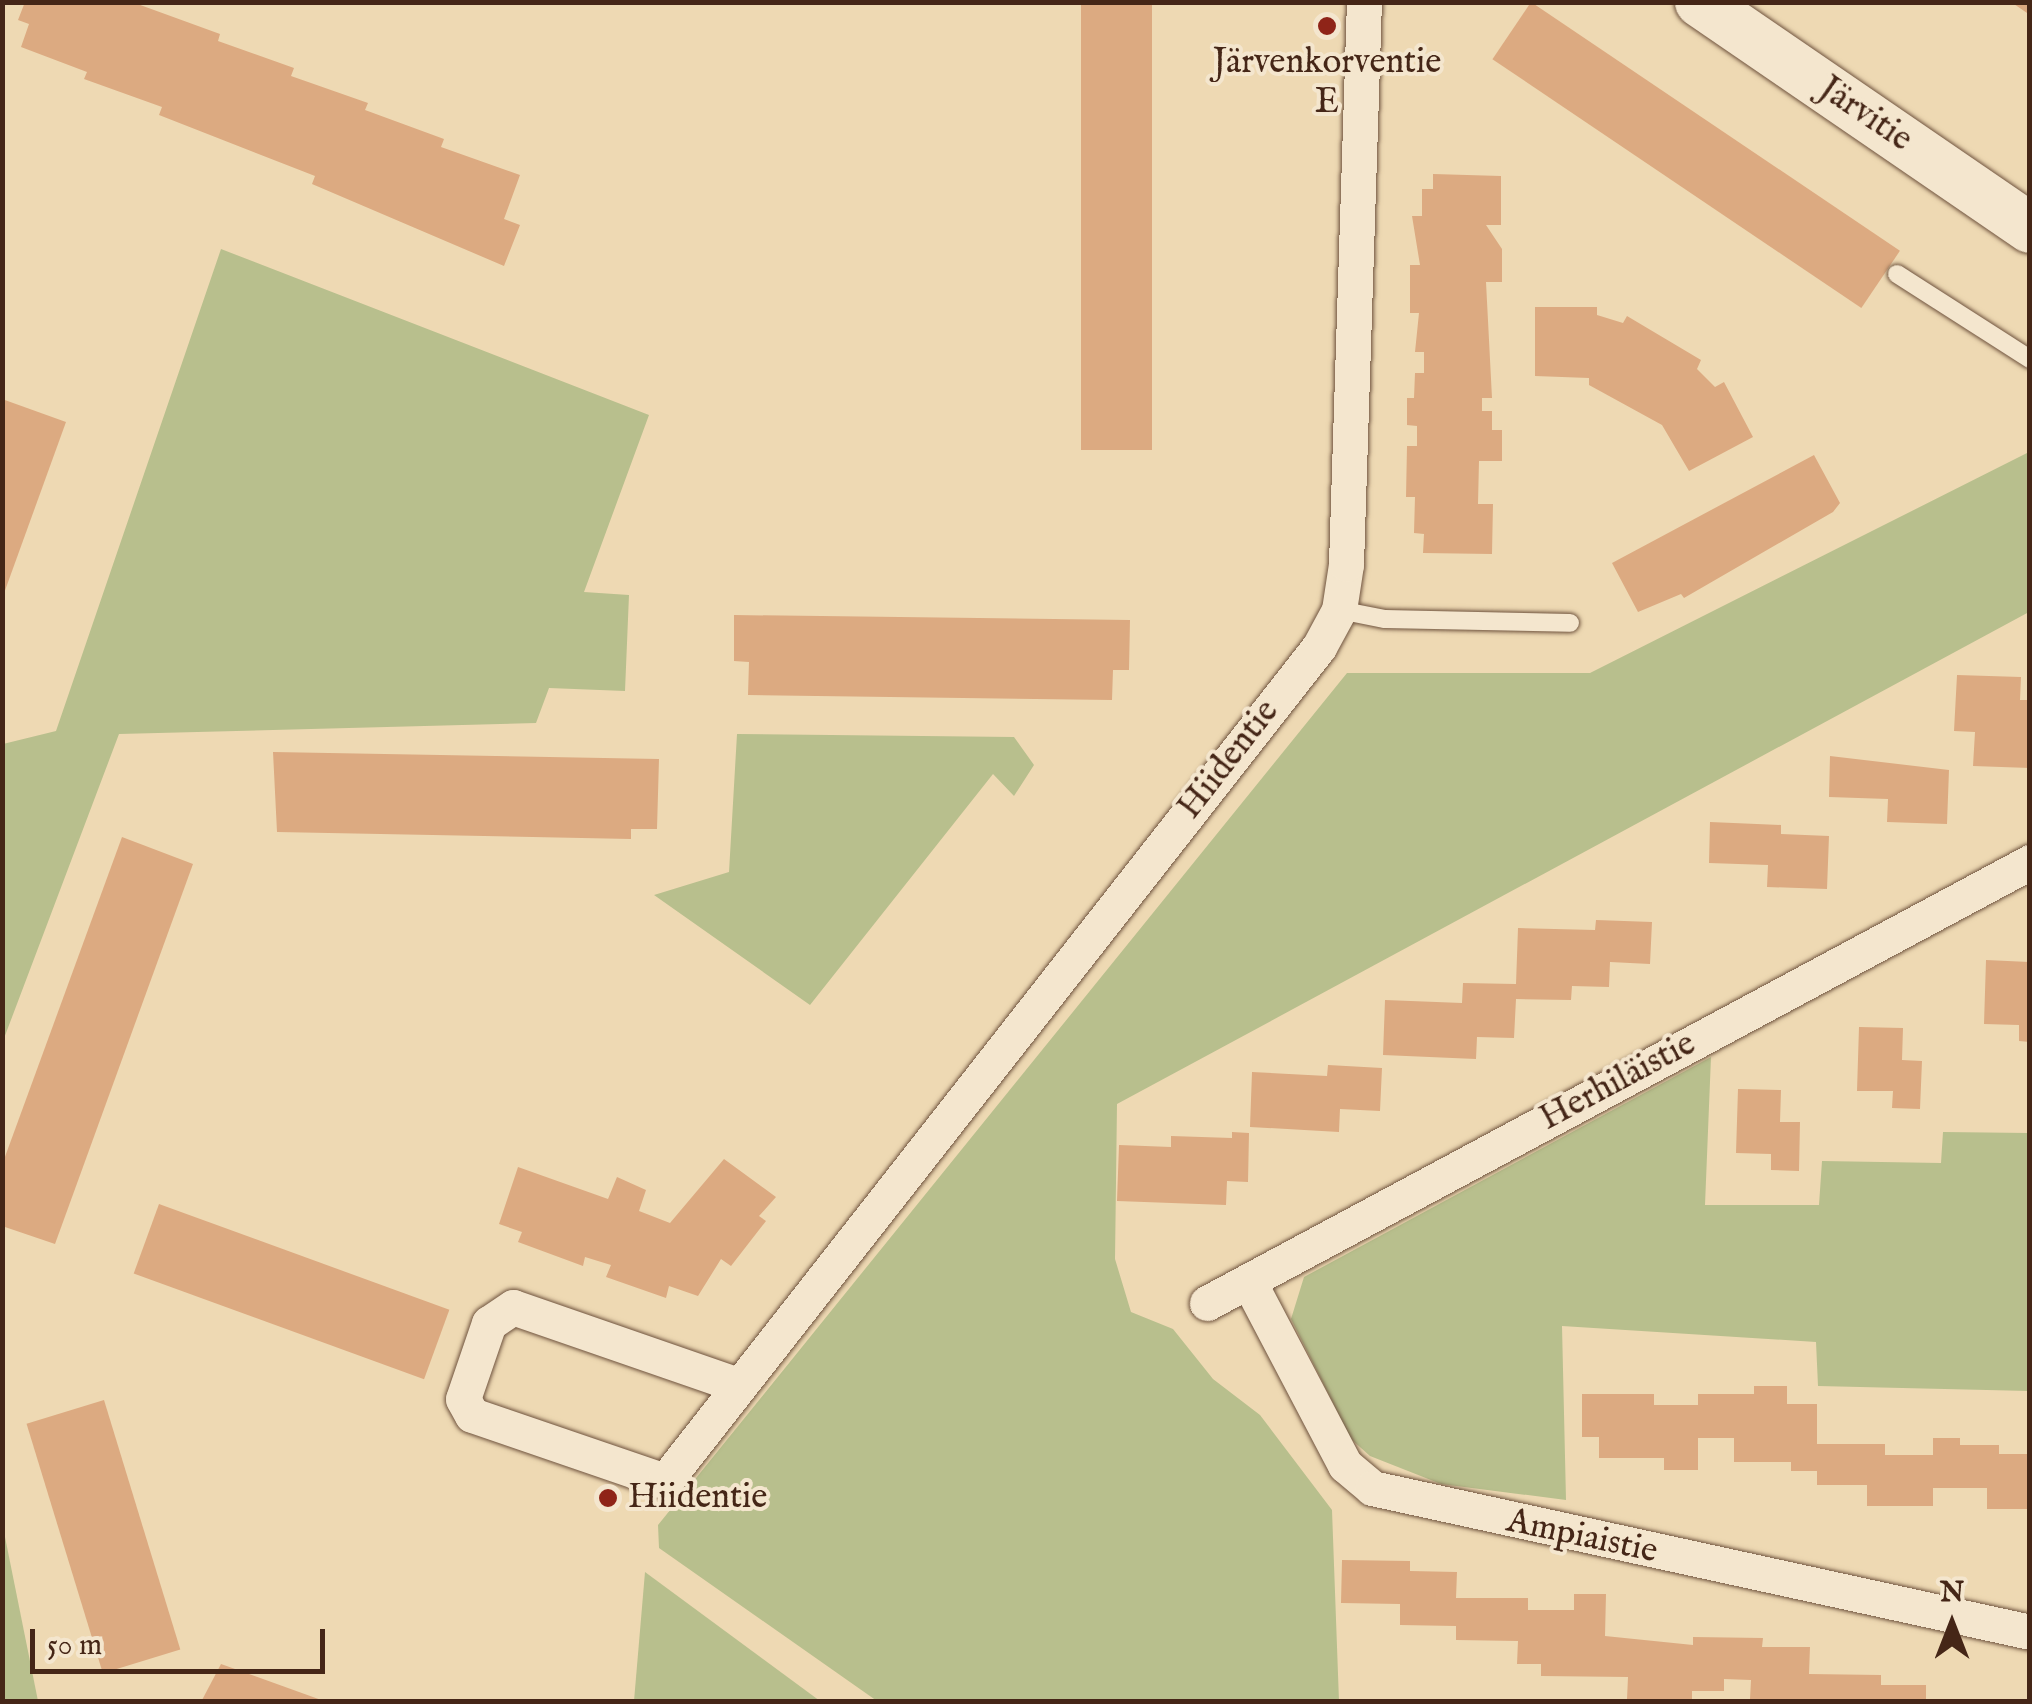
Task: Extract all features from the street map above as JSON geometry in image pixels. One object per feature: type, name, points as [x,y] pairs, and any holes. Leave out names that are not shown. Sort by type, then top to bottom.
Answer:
[{"type":"street","name":"Hiidentie","points":[[738,1385],[513,1307],[496,1312],[490,1322],[463,1399],[472,1415],[666,1481],[1320,647],[1339,610],[1351,474],[1364,2]]},
{"type":"street","name":"Järvitie","points":[[1700,2],[2030,228]]},
{"type":"street","name":"Herhiläistie","points":[[1207,1303],[2030,862]]},
{"type":"street","name":"Ampiaistie","points":[[1249,1282],[1345,1466],[1372,1488],[2030,1632]]},
{"type":"lane","points":[[1897,274],[2030,359]]},
{"type":"lane","points":[[1339,610],[1385,620],[1570,623]]},
{"type":"green space","points":[[221,249],[649,415],[584,592],[629,595],[625,691],[549,688],[536,723],[119,734],[3,1041],[3,744],[56,731]]},
{"type":"green space","points":[[2029,452],[2029,612],[1117,1104],[1115,1259],[1131,1312],[1173,1329],[1213,1379],[1260,1415],[1332,1510],[1339,1701],[877,1701],[659,1548],[658,1525],[1347,673],[1590,673]]},
{"type":"green space","points":[[737,734],[1014,737],[1034,765],[1014,796],[993,774],[810,1005],[654,895],[729,872]]},
{"type":"green space","points":[[1711,1057],[1705,1205],[1819,1205],[1822,1161],[1941,1163],[1943,1132],[2029,1133],[2029,1391],[1818,1386],[1816,1342],[1562,1326],[1566,1500],[1441,1484],[1370,1456],[1351,1439],[1291,1319],[1304,1277]]},
{"type":"green space","points":[[3,1527],[38,1701],[3,1701]]},
{"type":"green space","points":[[645,1572],[820,1701],[634,1701]]},
{"type":"building","points":[[25,2],[132,2],[220,34],[218,41],[294,68],[291,76],[368,103],[365,110],[444,139],[441,147],[520,175],[504,219],[520,225],[504,266],[312,184],[315,176],[159,115],[162,107],[84,79],[87,72],[21,47],[29,24],[18,20]]},
{"type":"building","points":[[1081,2],[1152,2],[1152,450],[1081,450]]},
{"type":"building","points":[[1531,2],[1900,251],[1861,308],[1492,59]]},
{"type":"building","points":[[2011,2],[2030,2],[2030,15]]},
{"type":"building","points":[[1433,174],[1501,176],[1501,225],[1486,225],[1502,249],[1502,282],[1486,282],[1492,398],[1482,398],[1482,411],[1492,411],[1492,430],[1502,430],[1502,461],[1479,461],[1478,504],[1493,504],[1492,554],[1423,553],[1424,534],[1414,533],[1415,497],[1406,497],[1407,446],[1417,446],[1417,426],[1407,425],[1407,398],[1414,398],[1415,373],[1424,373],[1424,352],[1415,352],[1419,313],[1410,313],[1410,265],[1420,265],[1412,216],[1422,216],[1422,189],[1433,189]]},
{"type":"building","points":[[1535,307],[1597,307],[1597,315],[1623,323],[1627,316],[1701,360],[1697,369],[1715,387],[1724,382],[1753,437],[1689,471],[1662,425],[1589,385],[1589,378],[1535,376]]},
{"type":"building","points":[[2,399],[66,422],[3,596],[2,596]]},
{"type":"building","points":[[1814,455],[1840,503],[1833,512],[1684,598],[1681,594],[1638,612],[1612,563]]},
{"type":"building","points":[[734,615],[1130,620],[1129,670],[1113,670],[1112,700],[748,695],[749,662],[734,661]]},
{"type":"building","points":[[1957,675],[2021,677],[2020,700],[2030,700],[2030,768],[1973,766],[1975,732],[1954,731]]},
{"type":"building","points":[[273,752],[659,759],[657,829],[631,829],[631,839],[277,832]]},
{"type":"building","points":[[1830,756],[1949,770],[1947,824],[1887,822],[1888,799],[1829,797]]},
{"type":"building","points":[[1710,822],[1781,825],[1781,834],[1829,836],[1827,889],[1767,887],[1768,865],[1709,863]]},
{"type":"building","points":[[122,837],[193,864],[55,1244],[2,1226],[2,1165]]},
{"type":"building","points":[[1596,920],[1652,922],[1650,964],[1610,962],[1609,987],[1572,986],[1571,1000],[1516,999],[1514,1038],[1477,1037],[1476,1059],[1383,1055],[1385,1000],[1462,1003],[1463,983],[1516,984],[1518,928],[1595,930]]},
{"type":"building","points":[[1986,960],[2029,962],[2030,1042],[2019,1041],[2019,1025],[1984,1024]]},
{"type":"building","points":[[1859,1027],[1903,1028],[1902,1060],[1922,1061],[1920,1109],[1892,1108],[1893,1091],[1857,1091]]},
{"type":"building","points":[[1328,1065],[1382,1068],[1380,1111],[1340,1109],[1339,1132],[1250,1127],[1252,1072],[1327,1076]]},
{"type":"building","points":[[1738,1089],[1781,1090],[1780,1122],[1800,1122],[1799,1171],[1771,1170],[1771,1154],[1736,1153]]},
{"type":"building","points":[[1232,1132],[1249,1133],[1248,1182],[1227,1181],[1226,1205],[1117,1201],[1119,1145],[1171,1147],[1171,1136],[1232,1138]]},
{"type":"building","points":[[724,1159],[776,1197],[759,1216],[766,1221],[731,1266],[721,1259],[698,1296],[669,1286],[666,1298],[606,1277],[611,1265],[585,1257],[583,1266],[518,1242],[522,1232],[499,1224],[518,1167],[608,1199],[617,1177],[646,1190],[639,1211],[670,1223]]},
{"type":"building","points":[[159,1204],[449,1310],[424,1379],[134,1274]]},
{"type":"building","points":[[1754,1386],[1787,1386],[1787,1404],[1817,1404],[1817,1444],[1885,1444],[1885,1455],[1933,1455],[1933,1438],[1960,1438],[1960,1445],[1999,1445],[1999,1454],[2030,1454],[2030,1509],[1987,1509],[1987,1488],[1933,1488],[1933,1506],[1867,1506],[1867,1485],[1817,1485],[1817,1471],[1791,1471],[1791,1462],[1734,1462],[1734,1438],[1698,1438],[1698,1470],[1664,1470],[1664,1458],[1599,1458],[1599,1437],[1582,1437],[1582,1394],[1654,1394],[1654,1405],[1698,1405],[1698,1394],[1754,1394]]},
{"type":"building","points":[[104,1400],[180,1650],[103,1673],[27,1424]]},
{"type":"building","points":[[1342,1560],[1410,1561],[1410,1571],[1457,1572],[1456,1598],[1528,1598],[1528,1610],[1574,1610],[1574,1594],[1606,1594],[1605,1636],[1693,1645],[1693,1637],[1763,1638],[1762,1647],[1810,1647],[1809,1674],[1881,1675],[1881,1685],[1926,1685],[1926,1702],[1750,1699],[1751,1680],[1724,1679],[1724,1691],[1692,1691],[1692,1702],[1627,1699],[1628,1677],[1541,1676],[1541,1664],[1517,1664],[1518,1641],[1456,1640],[1456,1626],[1400,1625],[1400,1604],[1341,1603]]},
{"type":"building","points":[[221,1664],[324,1701],[324,1702],[201,1702]]},
{"type":"place","name":"Järvenkorventie E","points":[[1327,26]]},
{"type":"place","name":"Hiidentie","points":[[608,1498]]}]
